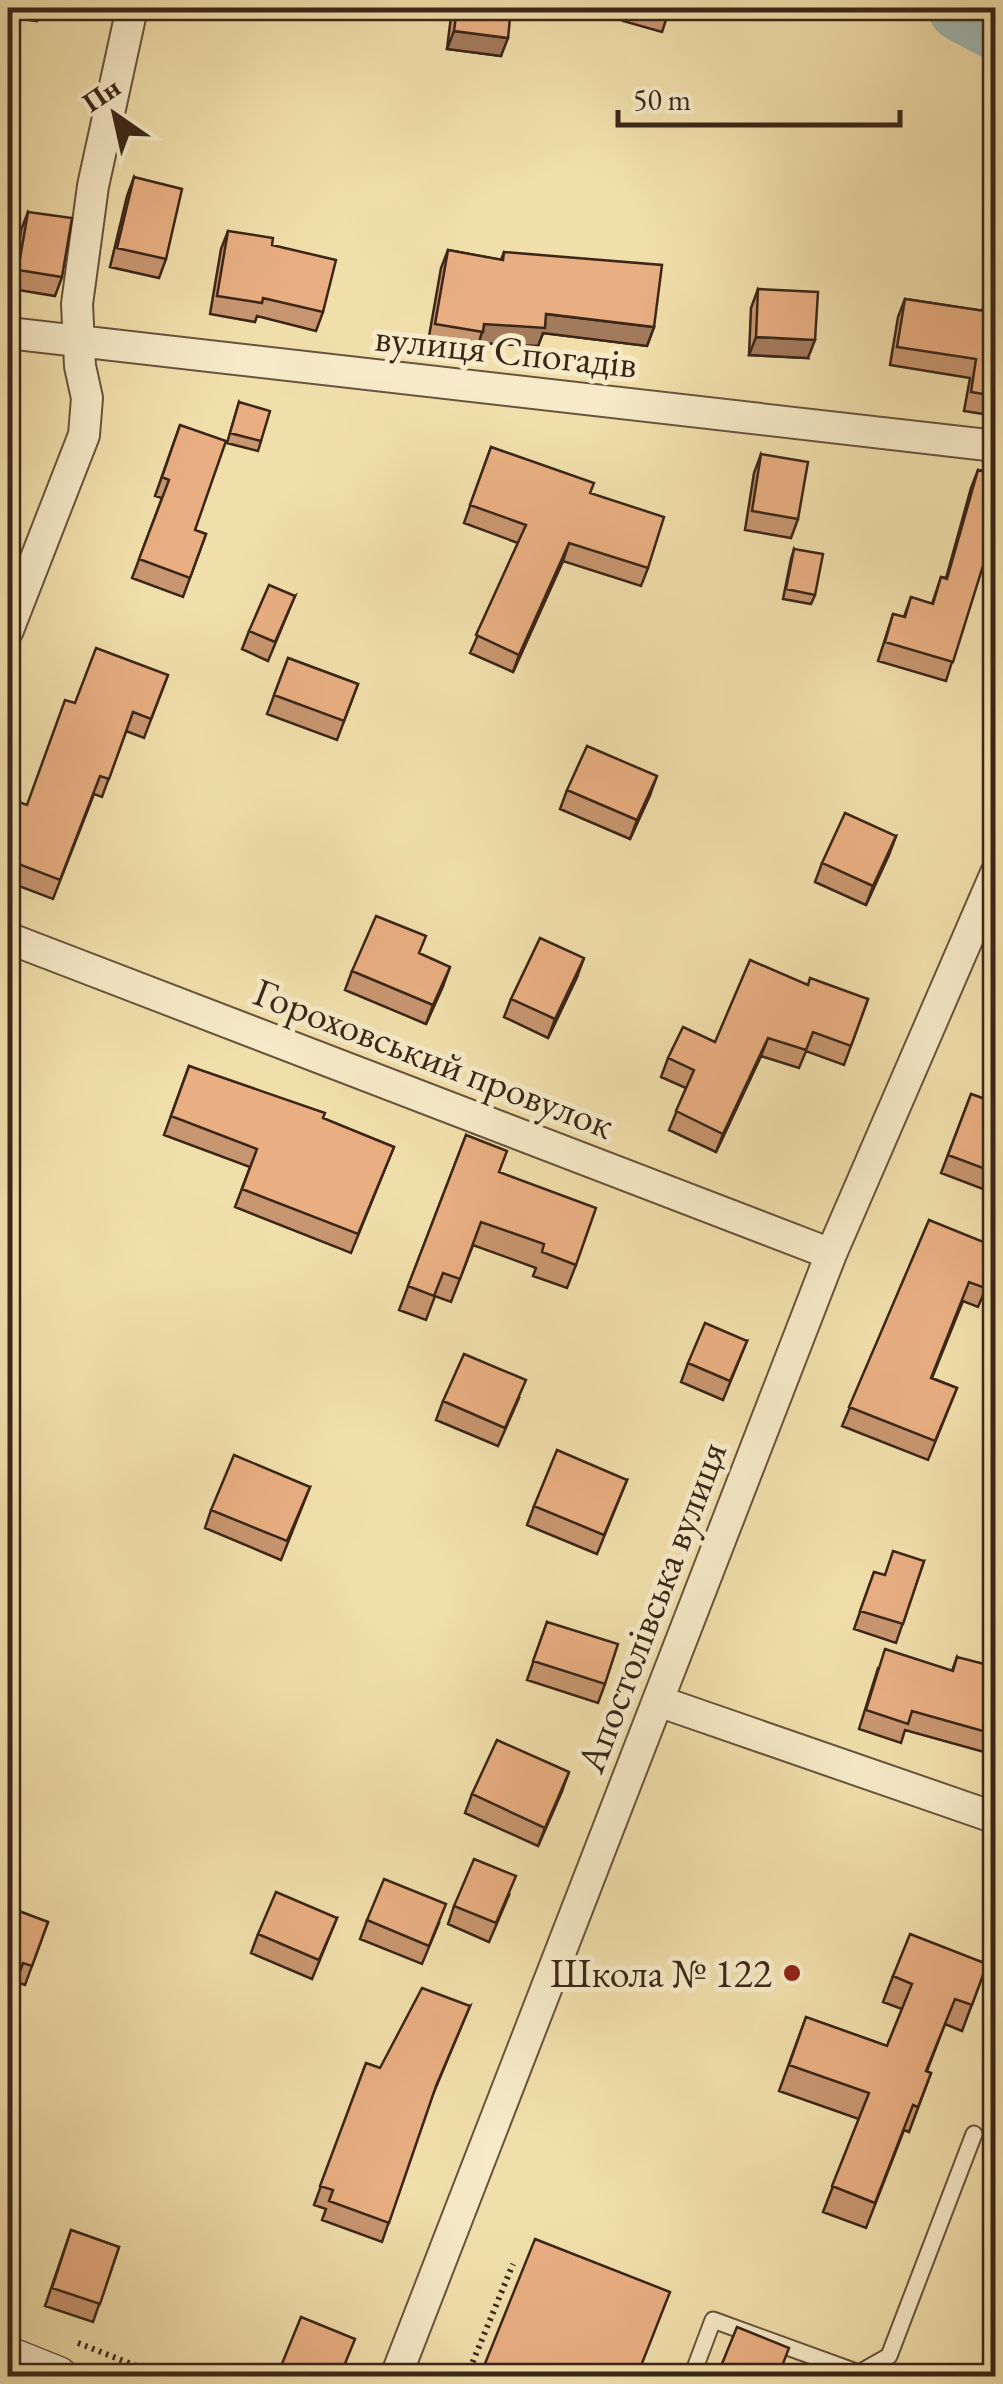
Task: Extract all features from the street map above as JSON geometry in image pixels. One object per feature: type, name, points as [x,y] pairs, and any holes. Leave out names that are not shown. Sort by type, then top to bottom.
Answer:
[{"type":"street","points":[[8,630],[84,435],[88,398],[77,304],[93,186],[132,8]]},
{"type":"street","name":"вулиця Спогадів","points":[[8,333],[996,446]]},
{"type":"street","name":"Апостолівська вулиця","points":[[396,2376],[831,1254],[996,873]]},
{"type":"street","name":"Гороховський провулок","points":[[8,938],[831,1254]]},
{"type":"street","points":[[658,1701],[996,1818]]},
{"type":"street","points":[[8,2356],[58,2376]]},
{"type":"lane","points":[[692,2376],[713,2320],[859,2374],[889,2356],[974,2134]]},
{"type":"path","points":[[467,2376],[512,2264]]},
{"type":"building","points":[[457,8],[511,8],[508,38],[454,31]]},
{"type":"building","points":[[647,8],[670,8],[669,14]]},
{"type":"building","points":[[134,177],[182,189],[166,259],[117,248]]},
{"type":"building","points":[[28,212],[72,218],[62,277],[18,270]]},
{"type":"building","points":[[228,231],[273,238],[272,245],[336,260],[323,312],[263,298],[262,303],[217,296]]},
{"type":"building","points":[[448,250],[503,260],[504,252],[662,265],[654,327],[546,314],[545,328],[484,324],[483,332],[435,324]]},
{"type":"building","points":[[758,289],[818,292],[815,340],[756,337]]},
{"type":"building","points":[[988,292],[996,293],[996,396],[971,392],[976,359],[897,347],[905,299],[985,311]]},
{"type":"building","points":[[239,402],[270,411],[261,441],[230,433]]},
{"type":"building","points":[[180,425],[226,441],[195,530],[206,534],[190,578],[139,559],[169,480],[162,477]]},
{"type":"building","points":[[491,447],[594,483],[590,493],[664,517],[648,568],[569,543],[519,655],[476,635],[526,525],[470,505]]},
{"type":"building","points":[[761,454],[808,462],[798,519],[752,511]]},
{"type":"building","points":[[978,470],[996,475],[996,524],[953,662],[885,642],[893,614],[905,617],[911,597],[933,604],[941,577],[947,579]]},
{"type":"building","points":[[794,549],[823,554],[815,595],[786,589]]},
{"type":"building","points":[[269,585],[295,596],[275,642],[249,631]]},
{"type":"building","points":[[96,648],[168,675],[151,719],[133,712],[109,779],[100,776],[60,880],[8,860],[8,823],[16,801],[27,805],[65,700],[75,703]]},
{"type":"building","points":[[288,658],[358,684],[344,721],[274,695]]},
{"type":"building","points":[[587,746],[657,776],[637,820],[567,790]]},
{"type":"building","points":[[845,813],[896,836],[873,886],[822,863]]},
{"type":"building","points":[[376,916],[426,936],[419,953],[450,967],[433,1005],[352,971]]},
{"type":"building","points":[[540,938],[584,958],[555,1019],[511,999]]},
{"type":"building","points":[[750,960],[808,985],[810,978],[868,999],[851,1046],[813,1032],[806,1050],[768,1038],[723,1134],[676,1111],[694,1070],[668,1058],[683,1027],[715,1042]]},
{"type":"building","points":[[189,1066],[325,1113],[323,1118],[394,1147],[358,1234],[242,1189],[257,1149],[171,1116]]},
{"type":"building","points":[[971,1094],[996,1103],[996,1173],[948,1155]]},
{"type":"building","points":[[466,1135],[507,1151],[499,1172],[596,1208],[576,1265],[542,1252],[544,1244],[481,1222],[460,1279],[443,1273],[434,1296],[408,1286]]},
{"type":"building","points":[[8,1192],[17,1196],[8,1219]]},
{"type":"building","points":[[929,1220],[996,1247],[996,1262],[985,1288],[969,1282],[931,1378],[957,1388],[935,1441],[849,1407]]},
{"type":"building","points":[[705,1323],[747,1341],[730,1381],[688,1363]]},
{"type":"building","points":[[464,1354],[526,1380],[505,1428],[443,1401]]},
{"type":"building","points":[[557,1450],[627,1480],[604,1535],[534,1506]]},
{"type":"building","points":[[234,1455],[310,1487],[287,1541],[211,1510]]},
{"type":"building","points":[[893,1551],[924,1561],[903,1624],[860,1611],[874,1572],[885,1575]]},
{"type":"building","points":[[547,1622],[618,1644],[605,1684],[533,1661]]},
{"type":"building","points":[[885,1649],[953,1671],[957,1657],[996,1667],[996,1715],[990,1733],[912,1711],[908,1724],[866,1710]]},
{"type":"building","points":[[497,1740],[569,1772],[545,1828],[472,1794]]},
{"type":"building","points":[[474,1859],[516,1876],[496,1923],[454,1906]]},
{"type":"building","points":[[384,1879],[446,1904],[429,1946],[367,1920]]},
{"type":"building","points":[[276,1892],[337,1918],[319,1960],[258,1934]]},
{"type":"building","points":[[8,1907],[48,1922],[32,1966],[23,1963],[8,2005]]},
{"type":"building","points":[[910,1934],[987,1964],[972,2005],[955,1999],[926,2071],[931,2073],[918,2107],[913,2105],[875,2203],[832,2186],[869,2093],[789,2065],[806,2017],[887,2046],[912,1984],[893,1976]]},
{"type":"building","points":[[422,1988],[470,2006],[436,2086],[389,2223],[329,2201],[333,2190],[320,2186],[366,2063],[380,2068]]},
{"type":"building","points":[[71,2230],[119,2247],[100,2304],[52,2288]]},
{"type":"building","points":[[535,2239],[670,2292],[637,2376],[480,2376]]},
{"type":"building","points":[[301,2317],[355,2339],[340,2376],[277,2376]]},
{"type":"building","points":[[737,2327],[789,2348],[779,2374],[785,2376],[717,2376]]},
{"type":"waterway","points":[[962,8],[996,26]]},
{"type":"place","name":"Школа № 122","points":[[792,1973]]}]
